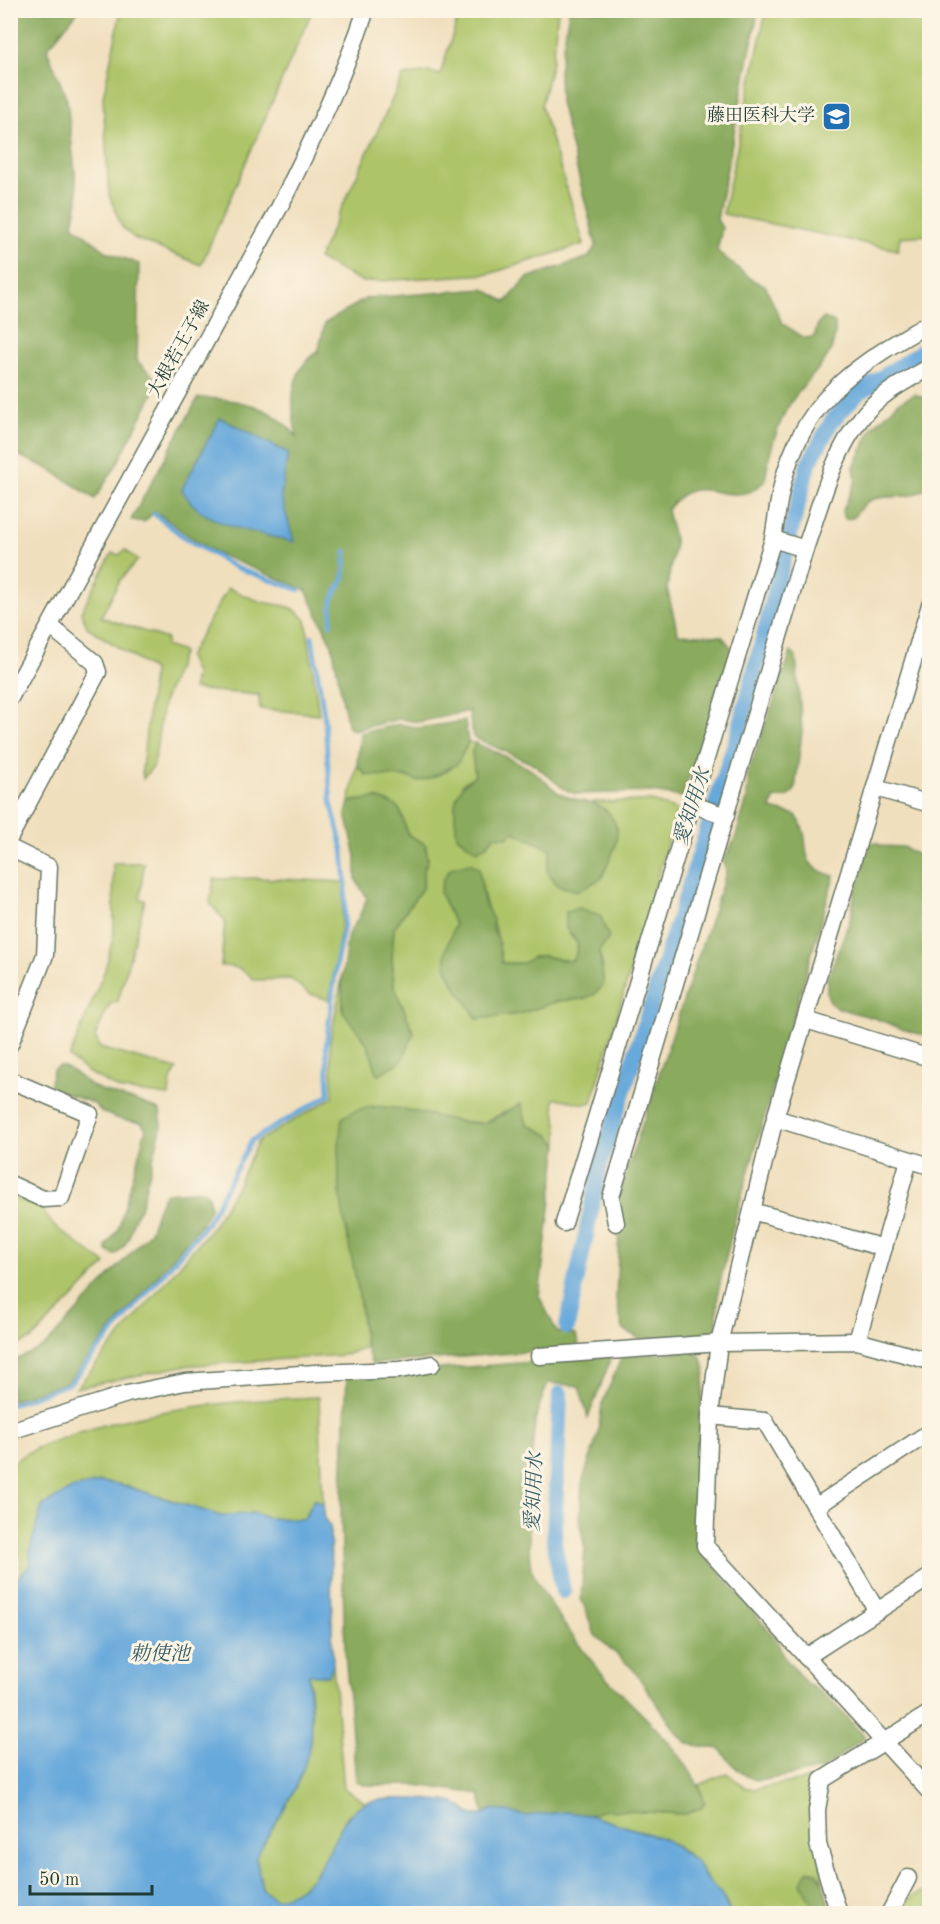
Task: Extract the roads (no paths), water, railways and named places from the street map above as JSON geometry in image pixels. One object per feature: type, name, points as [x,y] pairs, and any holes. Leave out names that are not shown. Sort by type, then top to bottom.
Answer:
[{"type":"street","name":"大根若王子線","points":[[10,698],[279,208],[318,130],[353,48],[366,10]]},
{"type":"street","points":[[564,1223],[774,539],[786,472],[798,438],[818,407],[853,370],[930,323]]},
{"type":"street","points":[[616,1223],[611,1197],[722,815],[803,548],[840,450],[863,415],[907,380],[930,367]]},
{"type":"street","points":[[774,539],[803,548]]},
{"type":"street","points":[[930,605],[776,1118],[719,1343],[710,1416],[705,1546],[930,1792]]},
{"type":"street","points":[[10,837],[98,672],[95,663],[50,626]]},
{"type":"street","points":[[876,788],[930,804]]},
{"type":"street","points":[[693,805],[722,815]]},
{"type":"street","points":[[10,848],[49,867],[45,955],[10,1044]]},
{"type":"street","points":[[806,1020],[930,1058]]},
{"type":"street","points":[[10,1080],[90,1114],[61,1198],[43,1199],[10,1184]]},
{"type":"street","points":[[776,1118],[930,1166]]},
{"type":"street","points":[[857,1341],[909,1160]]},
{"type":"street","points":[[752,1211],[884,1248]]},
{"type":"street","points":[[539,1356],[719,1343],[857,1341],[883,1346],[930,1361]]},
{"type":"street","points":[[10,1431],[127,1394],[185,1382],[400,1370],[432,1364]]},
{"type":"street","points":[[710,1416],[765,1421],[877,1611]]},
{"type":"street","points":[[817,1506],[930,1432]]},
{"type":"street","points":[[806,1657],[930,1576]]},
{"type":"street","points":[[839,1914],[818,1844],[817,1810],[822,1780],[930,1713]]},
{"type":"street","points":[[889,1914],[908,1878]]},
{"type":"water","points":[[220,418],[288,453],[281,496],[294,542],[247,531],[216,520],[190,502],[182,489]]},
{"type":"water","name":"勅使池","points":[[100,1482],[119,1484],[221,1516],[254,1513],[267,1518],[304,1519],[314,1499],[323,1504],[325,1520],[330,1526],[333,1666],[328,1676],[309,1674],[310,1743],[304,1767],[292,1794],[256,1857],[262,1889],[275,1899],[295,1892],[309,1881],[320,1867],[353,1811],[373,1801],[422,1799],[453,1803],[474,1815],[493,1809],[525,1816],[566,1812],[589,1815],[665,1839],[697,1862],[704,1876],[721,1894],[730,1913],[11,1913],[11,1581],[19,1577],[30,1565],[30,1549],[42,1506],[72,1489]]},
{"type":"waterway","name":"愛知用水","points":[[567,1327],[601,1161],[739,731],[808,465],[832,421],[857,394],[930,346]]},
{"type":"waterway","points":[[154,514],[185,538],[234,567],[299,590]]},
{"type":"waterway","points":[[331,624],[332,600],[344,578],[346,551]]},
{"type":"waterway","points":[[10,1405],[69,1384],[207,1223],[252,1140],[329,1095],[326,1046],[337,959],[344,927],[346,884],[343,850],[331,802],[324,714],[312,636]]},
{"type":"waterway","name":"愛知用水","points":[[560,1394],[554,1542],[563,1591]]},
{"type":"place","name":"藤田医科大学","points":[[836,116]]}]
